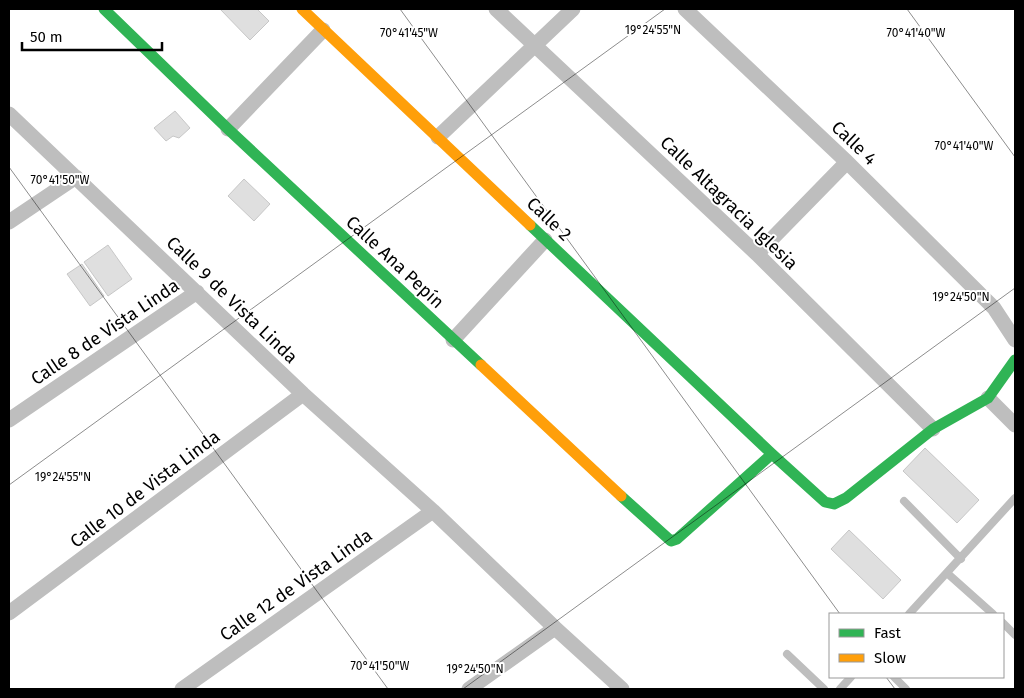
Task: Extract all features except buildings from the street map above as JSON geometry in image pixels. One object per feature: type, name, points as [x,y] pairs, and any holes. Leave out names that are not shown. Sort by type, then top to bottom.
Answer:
[{"type":"street","name":"Calle Ana Pepín","points":[[104,9],[228,129],[666,538],[671,541],[678,539],[772,454]]},
{"type":"street","name":"Calle 2","points":[[302,9],[825,502],[834,504],[846,498],[933,429],[988,398]]},
{"type":"street","name":"Calle Altagracia Iglesia","points":[[496,9],[757,254],[933,429]]},
{"type":"street","points":[[438,137],[573,9]]},
{"type":"street","name":"Calle 4","points":[[685,9],[847,162],[994,308],[1015,340]]},
{"type":"street","points":[[228,129],[323,30]]},
{"type":"street","name":"Calle 9 de Vista Linda","points":[[9,114],[303,394],[433,511],[555,628],[622,689]]},
{"type":"street","points":[[757,254],[847,162]]},
{"type":"street","points":[[9,222],[76,177]]},
{"type":"street","points":[[453,340],[545,240]]},
{"type":"street","name":"Calle 8 de Vista Linda","points":[[9,420],[197,292]]},
{"type":"street","points":[[1015,360],[988,398],[1015,425]]},
{"type":"street","name":"Calle 10 de Vista Linda","points":[[9,614],[303,394]]},
{"type":"street","name":"Calle 12 de Vista Linda","points":[[182,689],[433,511]]},
{"type":"street","points":[[469,689],[555,628]]},
{"type":"lane","points":[[910,613],[1015,498]]},
{"type":"lane","points":[[904,501],[960,559]]},
{"type":"lane","points":[[947,573],[991,613]]},
{"type":"lane","points":[[1004,625],[1015,635]]},
{"type":"lane","points":[[787,654],[824,689]]},
{"type":"lane","points":[[840,689],[850,678]]},
{"type":"lane","points":[[895,678],[906,689]]},
{"type":"traffic: fast","points":[[104,9],[228,129],[481,365]]},
{"type":"traffic: fast","points":[[530,225],[825,502],[834,504],[846,498],[933,429],[988,398],[1015,360]]},
{"type":"traffic: fast","points":[[621,496],[671,541],[677,539],[772,454]]},
{"type":"traffic: slow","points":[[302,9],[530,225]]},
{"type":"traffic: slow","points":[[481,365],[621,496]]}]
